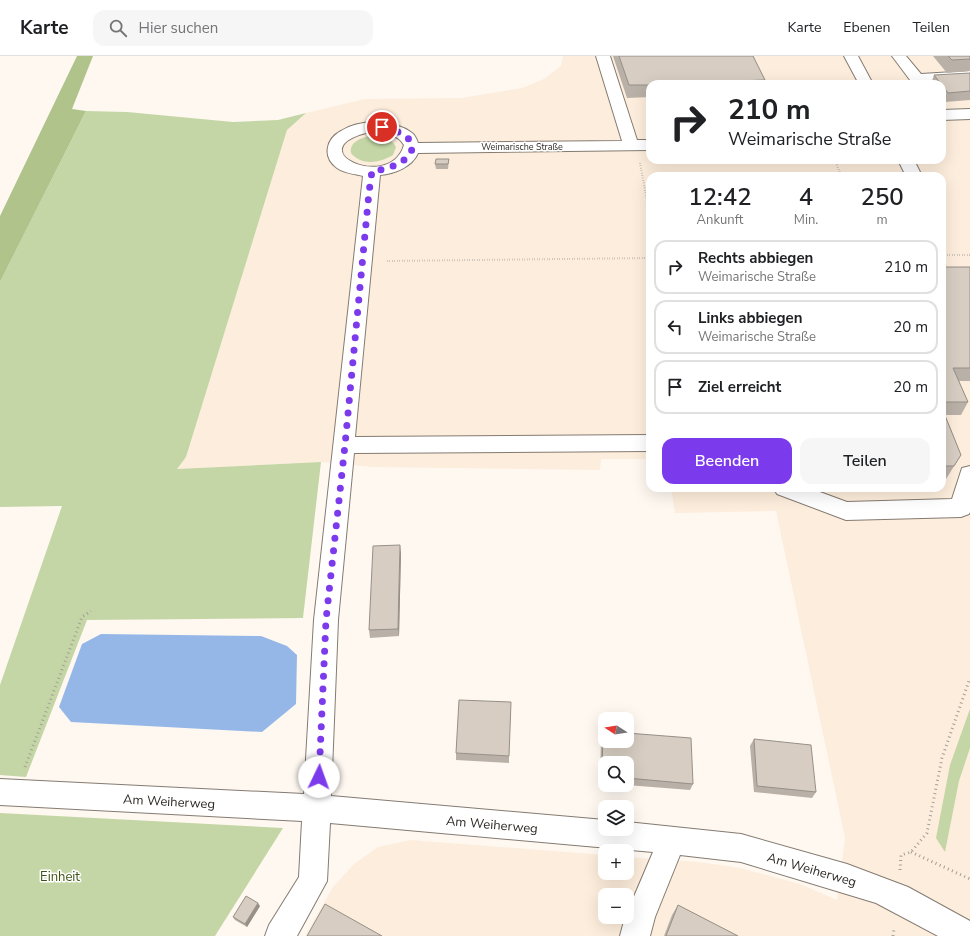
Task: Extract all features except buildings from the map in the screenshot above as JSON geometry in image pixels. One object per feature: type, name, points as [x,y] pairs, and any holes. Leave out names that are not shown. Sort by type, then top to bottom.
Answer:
[{"type":"street","points":[[603,56],[635,152]]},
{"type":"street","points":[[851,56],[864,80]]},
{"type":"street","points":[[899,56],[918,80]]},
{"type":"street","points":[[928,80],[970,75]]},
{"type":"street","points":[[946,115],[970,114]]},
{"type":"street","points":[[382,127],[404,134],[410,140],[412,148],[410,155],[405,161],[384,170],[372,171],[353,169],[339,162],[334,155],[334,147],[338,140],[346,134],[357,130],[382,127]]},
{"type":"street","name":"Weimarische Straße","points":[[412,148],[635,152],[646,147]]},
{"type":"street","points":[[280,936],[313,881],[318,808],[326,620],[372,171]]},
{"type":"street","points":[[345,445],[646,443]]},
{"type":"street","points":[[796,492],[846,511],[961,508],[970,474]]},
{"type":"street","name":"Am Weiherweg","points":[[7,793],[318,808],[672,840],[741,848],[846,878],[898,897],[967,936]]},
{"type":"street","points":[[635,936],[640,917],[672,840]]},
{"type":"path","points":[[635,152],[646,199]]},
{"type":"path","points":[[946,256],[970,255]]},
{"type":"path","points":[[362,261],[646,258]]},
{"type":"path","points":[[7,793],[82,617],[91,611]]},
{"type":"path","points":[[970,678],[942,758],[927,833],[911,852],[970,879]]},
{"type":"shaded area","points":[[563,56],[970,56],[970,936],[305,936],[333,887],[354,864],[378,847],[411,840],[598,854],[598,880],[634,880],[634,857],[699,862],[740,868],[800,884],[837,900],[845,838],[776,511],[675,513],[672,492],[946,492],[946,172],[646,172],[646,459],[601,459],[600,470],[373,467],[321,462],[176,469],[186,457],[287,130],[306,113],[365,99],[461,98],[522,88],[544,79],[561,66]]},
{"type":"green space","points":[[77,56],[93,56],[72,109],[86,111],[0,282],[0,216]]},
{"type":"green space","points":[[86,111],[127,112],[233,122],[278,120],[306,113],[287,130],[186,457],[177,469],[321,462],[303,618],[87,620],[26,777],[0,775],[0,685],[62,506],[0,507],[0,282]]},
{"type":"green space","points":[[370,136],[381,137],[391,141],[396,147],[393,155],[382,160],[371,162],[360,160],[355,157],[351,153],[354,143],[360,139]]},
{"type":"green space","points":[[970,709],[970,748],[959,781],[945,852],[936,838],[950,765]]},
{"type":"green space","name":"Einheit","points":[[0,813],[283,828],[215,936],[0,936]]},
{"type":"water","points":[[101,634],[261,636],[287,646],[297,655],[296,704],[262,732],[71,722],[59,707],[82,644]]},
{"type":"route","points":[[319,777],[326,620],[372,171],[384,170],[405,161],[410,155],[412,148],[410,140],[404,134],[382,127]]}]
